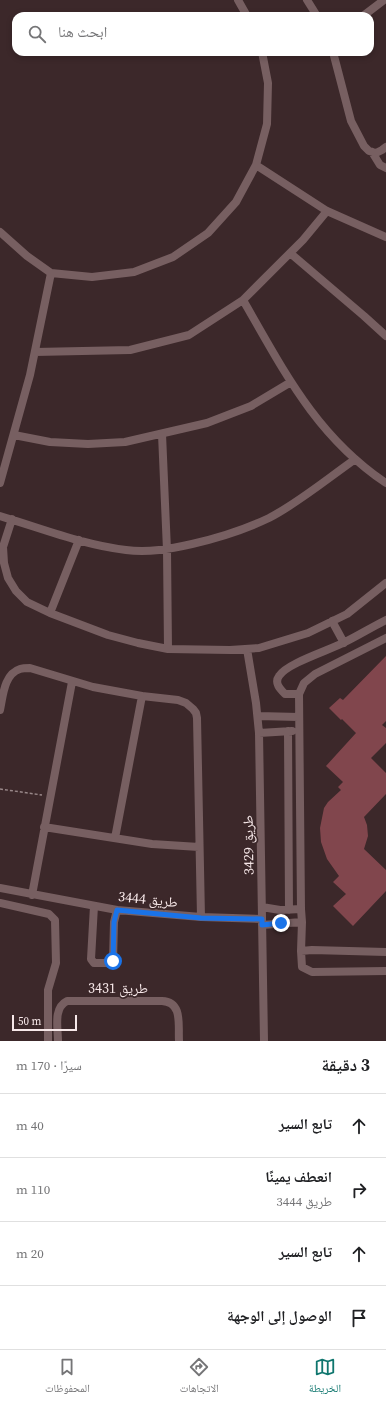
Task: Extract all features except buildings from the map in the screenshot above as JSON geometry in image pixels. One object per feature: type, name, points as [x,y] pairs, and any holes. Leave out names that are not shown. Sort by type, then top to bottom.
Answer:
[{"type":"street","points":[[238,0],[245,12]]},
{"type":"street","points":[[307,0],[314,12]]},
{"type":"street","points":[[368,12],[384,0]]},
{"type":"street","points":[[0,232],[27,256],[51,273],[92,277],[134,272],[173,257],[208,233],[236,202],[256,165],[267,124],[268,82],[263,56]]},
{"type":"street","points":[[334,56],[351,121],[366,149],[372,152],[379,152],[386,147]]},
{"type":"street","points":[[372,152],[380,165],[386,168]]},
{"type":"street","points":[[256,165],[327,211],[386,237]]},
{"type":"street","points":[[35,352],[130,350],[190,335],[243,300],[303,240],[327,211]]},
{"type":"street","points":[[290,253],[386,336]]},
{"type":"street","points":[[0,483],[30,375],[51,273]]},
{"type":"street","points":[[243,300],[291,382],[325,430],[354,460],[386,484]]},
{"type":"street","points":[[14,435],[50,442],[88,444],[125,442],[207,423],[244,408],[291,382]]},
{"type":"street","points":[[162,434],[168,649]]},
{"type":"street","points":[[0,516],[79,540],[125,550],[144,552],[166,550],[237,532],[270,517],[354,460]]},
{"type":"street","points":[[12,519],[4,547],[4,563],[8,578],[16,591],[27,602],[50,613],[108,635],[168,649],[230,650],[259,648],[308,633],[347,614],[386,583]]},
{"type":"street","points":[[50,613],[79,540]]},
{"type":"street","points":[[298,694],[285,694],[281,690],[277,680],[281,672],[286,668],[344,643],[386,620]]},
{"type":"street","points":[[332,621],[344,643]]},
{"type":"street","points":[[386,638],[315,674],[304,683],[298,694],[302,967],[312,972],[386,971]]},
{"type":"street","name":"طريق 3429","points":[[248,649],[258,716],[259,733],[264,1041]]},
{"type":"street","points":[[0,710],[5,685],[10,677],[20,669],[30,668],[72,682],[142,696],[178,700],[186,703],[196,713],[201,918]]},
{"type":"street","points":[[32,895],[72,682]]},
{"type":"street","points":[[115,838],[142,696]]},
{"type":"street","points":[[258,716],[299,717]]},
{"type":"street","points":[[288,731],[289,910]]},
{"type":"street","points":[[259,733],[298,731]]},
{"type":"street","points":[[44,827],[152,844],[199,847]]},
{"type":"street","name":"طريق 3444","points":[[0,888],[117,910],[262,922],[302,922]]},
{"type":"street","points":[[0,903],[49,914],[55,920],[56,963],[48,990],[48,1041]]},
{"type":"street","points":[[94,906],[90,959],[94,963],[111,963],[113,961],[114,922],[117,910]]},
{"type":"street","points":[[262,907],[278,910],[301,909]]},
{"type":"street","points":[[301,951],[386,952]]},
{"type":"street","name":"طريق 3431","points":[[58,1041],[59,1008],[62,1003],[67,1001],[168,1001],[174,1004],[177,1010],[179,1041]]},
{"type":"path","points":[[0,789],[50,796]]},
{"type":"route","points":[[113,961],[114,922],[117,910],[201,918],[262,919],[262,925],[281,923]]}]
